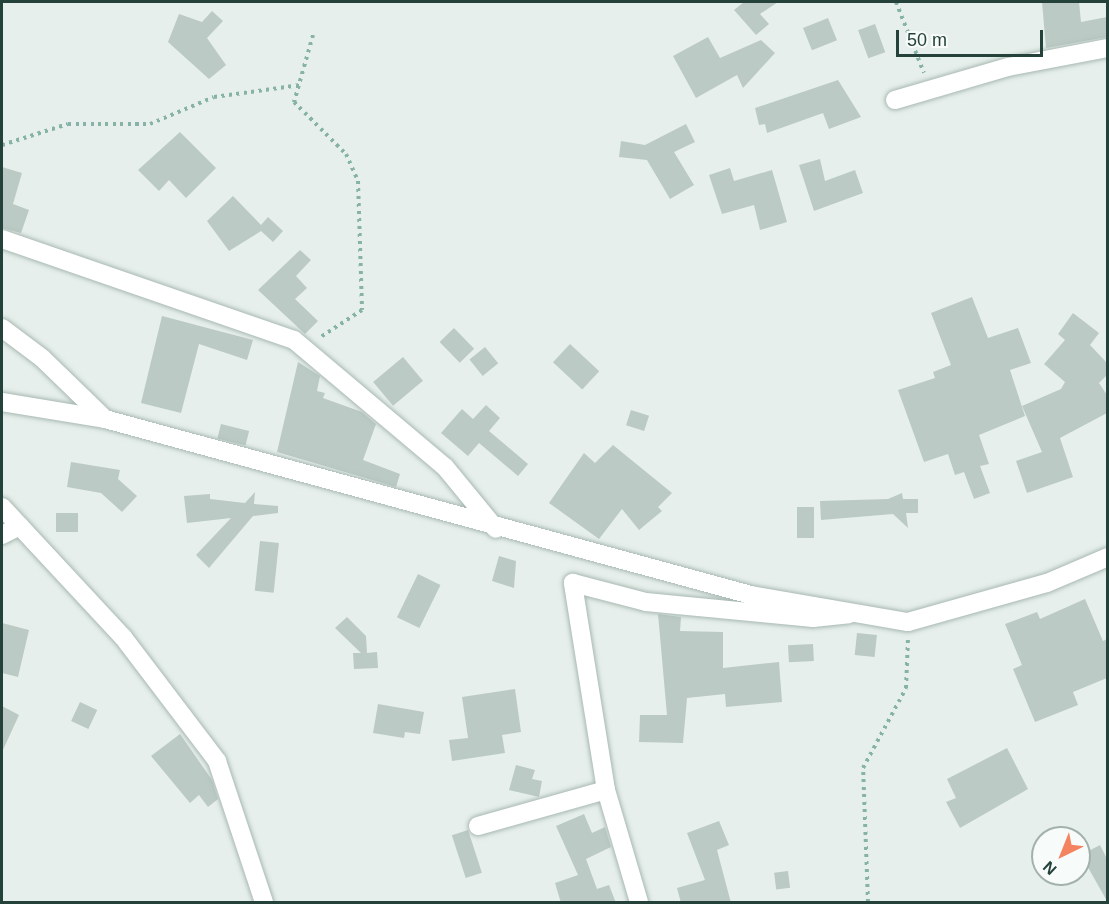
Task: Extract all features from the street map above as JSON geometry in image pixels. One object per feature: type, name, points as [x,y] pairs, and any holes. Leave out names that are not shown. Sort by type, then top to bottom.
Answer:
[{"type":"street","points":[[895,100],[1008,67],[1107,48]]},
{"type":"street","points":[[2,239],[294,340],[445,467],[496,529]]},
{"type":"street","points":[[2,328],[42,358],[105,419]]},
{"type":"street","points":[[2,402],[105,419],[496,529],[751,595],[908,622],[1047,582],[1107,556]]},
{"type":"street","points":[[2,507],[123,637],[217,761],[264,903]]},
{"type":"street","points":[[2,535],[20,526]]},
{"type":"street","points":[[639,903],[606,790],[573,584],[646,602],[813,618],[859,613]]},
{"type":"street","points":[[478,826],[606,790]]},
{"type":"path","points":[[896,2],[916,62],[934,89]]},
{"type":"path","points":[[304,349],[362,310],[358,181],[346,154],[294,102],[313,35]]},
{"type":"path","points":[[2,145],[68,124],[150,124],[214,97],[300,85]]},
{"type":"path","points":[[868,903],[863,768],[906,688],[908,622]]},
{"type":"building","points":[[744,2],[778,2],[760,14],[769,24],[756,35],[734,10]]},
{"type":"building","points":[[1042,2],[1079,2],[1081,22],[1107,17],[1107,37],[1046,48]]},
{"type":"building","points":[[212,11],[223,21],[207,38],[226,65],[209,79],[168,42],[179,14],[202,22]]},
{"type":"building","points":[[828,18],[837,40],[812,50],[803,28]]},
{"type":"building","points":[[875,24],[885,52],[868,58],[858,30]]},
{"type":"building","points":[[708,37],[720,58],[761,40],[775,53],[743,88],[737,75],[696,98],[673,56]]},
{"type":"building","points":[[838,80],[861,117],[829,129],[823,113],[767,133],[765,124],[759,125],[755,108]]},
{"type":"building","points":[[686,124],[695,142],[674,152],[694,185],[670,199],[647,160],[619,157],[621,141],[645,145]]},
{"type":"building","points":[[180,132],[216,168],[186,198],[169,180],[159,191],[138,170]]},
{"type":"building","points":[[820,159],[825,181],[855,170],[863,193],[814,211],[799,165]]},
{"type":"building","points":[[2,167],[22,173],[13,204],[29,210],[21,233],[2,228]]},
{"type":"building","points":[[730,168],[734,181],[772,170],[787,222],[760,230],[754,205],[722,214],[709,175]]},
{"type":"building","points":[[233,196],[261,225],[268,217],[283,231],[273,242],[261,231],[229,251],[207,221]]},
{"type":"building","points":[[300,250],[311,260],[296,276],[307,288],[295,299],[318,321],[305,334],[258,290]]},
{"type":"building","points":[[972,297],[988,338],[1018,328],[1031,363],[1010,370],[1025,416],[979,435],[989,464],[980,466],[990,493],[974,499],[964,472],[955,475],[948,454],[924,462],[898,390],[935,378],[933,372],[951,365],[931,313]]},
{"type":"building","points":[[1073,313],[1099,333],[1090,345],[1107,363],[1107,375],[1099,383],[1107,395],[1107,413],[1060,438],[1073,477],[1027,493],[1016,461],[1042,452],[1022,406],[1061,389],[1065,382],[1044,364],[1065,340],[1058,334]]},
{"type":"building","points":[[162,316],[253,340],[247,360],[199,344],[181,413],[141,403]]},
{"type":"building","points":[[454,328],[474,349],[460,363],[440,342]]},
{"type":"building","points":[[570,344],[599,371],[582,390],[553,362]]},
{"type":"building","points":[[485,347],[498,363],[483,376],[469,360]]},
{"type":"building","points":[[403,357],[423,381],[393,406],[373,382]]},
{"type":"building","points":[[298,362],[320,376],[317,391],[325,393],[323,398],[362,412],[376,424],[363,460],[400,474],[396,487],[277,452]]},
{"type":"building","points":[[486,405],[500,418],[489,431],[528,464],[518,476],[479,443],[468,456],[441,433],[462,409],[473,419]]},
{"type":"building","points":[[631,410],[649,416],[644,431],[626,425]]},
{"type":"building","points":[[221,424],[249,431],[246,446],[217,439]]},
{"type":"building","points":[[613,445],[672,493],[658,507],[662,511],[639,530],[622,509],[599,539],[549,503],[584,453],[595,463]]},
{"type":"building","points":[[71,462],[120,470],[118,479],[137,496],[122,512],[101,493],[67,487]]},
{"type":"building","points":[[255,492],[254,504],[278,506],[278,513],[253,516],[209,568],[196,555],[231,518],[187,523],[184,496],[210,494],[210,499],[245,503]]},
{"type":"building","points":[[902,493],[903,499],[918,499],[918,513],[906,513],[908,528],[893,514],[821,520],[820,501],[888,499]]},
{"type":"building","points":[[797,507],[814,507],[814,538],[797,538]]},
{"type":"building","points":[[56,513],[78,513],[78,532],[56,532]]},
{"type":"building","points":[[260,541],[279,543],[274,593],[255,591]]},
{"type":"building","points":[[499,556],[516,561],[514,588],[492,581]]},
{"type":"building","points":[[418,574],[440,585],[419,628],[397,617]]},
{"type":"building","points":[[1085,599],[1103,641],[1107,639],[1107,678],[1073,692],[1078,705],[1035,722],[1013,669],[1022,665],[1005,624],[1037,612],[1040,619]]},
{"type":"building","points":[[658,614],[681,617],[680,631],[723,632],[723,668],[779,662],[782,702],[726,707],[725,694],[687,698],[683,743],[639,742],[640,715],[667,715]]},
{"type":"building","points":[[347,617],[366,636],[367,653],[377,652],[378,668],[354,669],[353,653],[361,653],[335,628]]},
{"type":"building","points":[[2,623],[29,630],[18,677],[2,673]]},
{"type":"building","points":[[857,633],[877,635],[875,657],[855,655]]},
{"type":"building","points":[[813,644],[814,661],[789,662],[788,645]]},
{"type":"building","points":[[515,689],[521,732],[502,735],[505,753],[452,761],[449,740],[468,738],[462,697]]},
{"type":"building","points":[[80,702],[97,710],[88,729],[71,721]]},
{"type":"building","points":[[378,704],[424,712],[420,734],[405,732],[404,738],[373,733]]},
{"type":"building","points":[[2,706],[19,715],[2,752]]},
{"type":"building","points":[[180,734],[212,780],[218,799],[208,807],[199,795],[190,803],[151,756]]},
{"type":"building","points":[[1007,748],[1028,789],[960,828],[946,802],[956,798],[947,779]]},
{"type":"building","points":[[516,765],[535,770],[532,779],[542,781],[539,797],[509,790]]},
{"type":"building","points":[[584,814],[592,833],[605,827],[611,847],[586,859],[597,889],[609,885],[616,903],[561,903],[555,883],[578,875],[556,826]]},
{"type":"building","points":[[719,821],[729,845],[717,850],[731,903],[681,903],[677,888],[705,880],[687,833]]},
{"type":"building","points":[[468,830],[482,873],[466,878],[452,835]]},
{"type":"building","points":[[1100,845],[1107,859],[1107,901],[1091,873],[1091,850]]},
{"type":"building","points":[[788,871],[790,888],[776,890],[774,873]]}]
